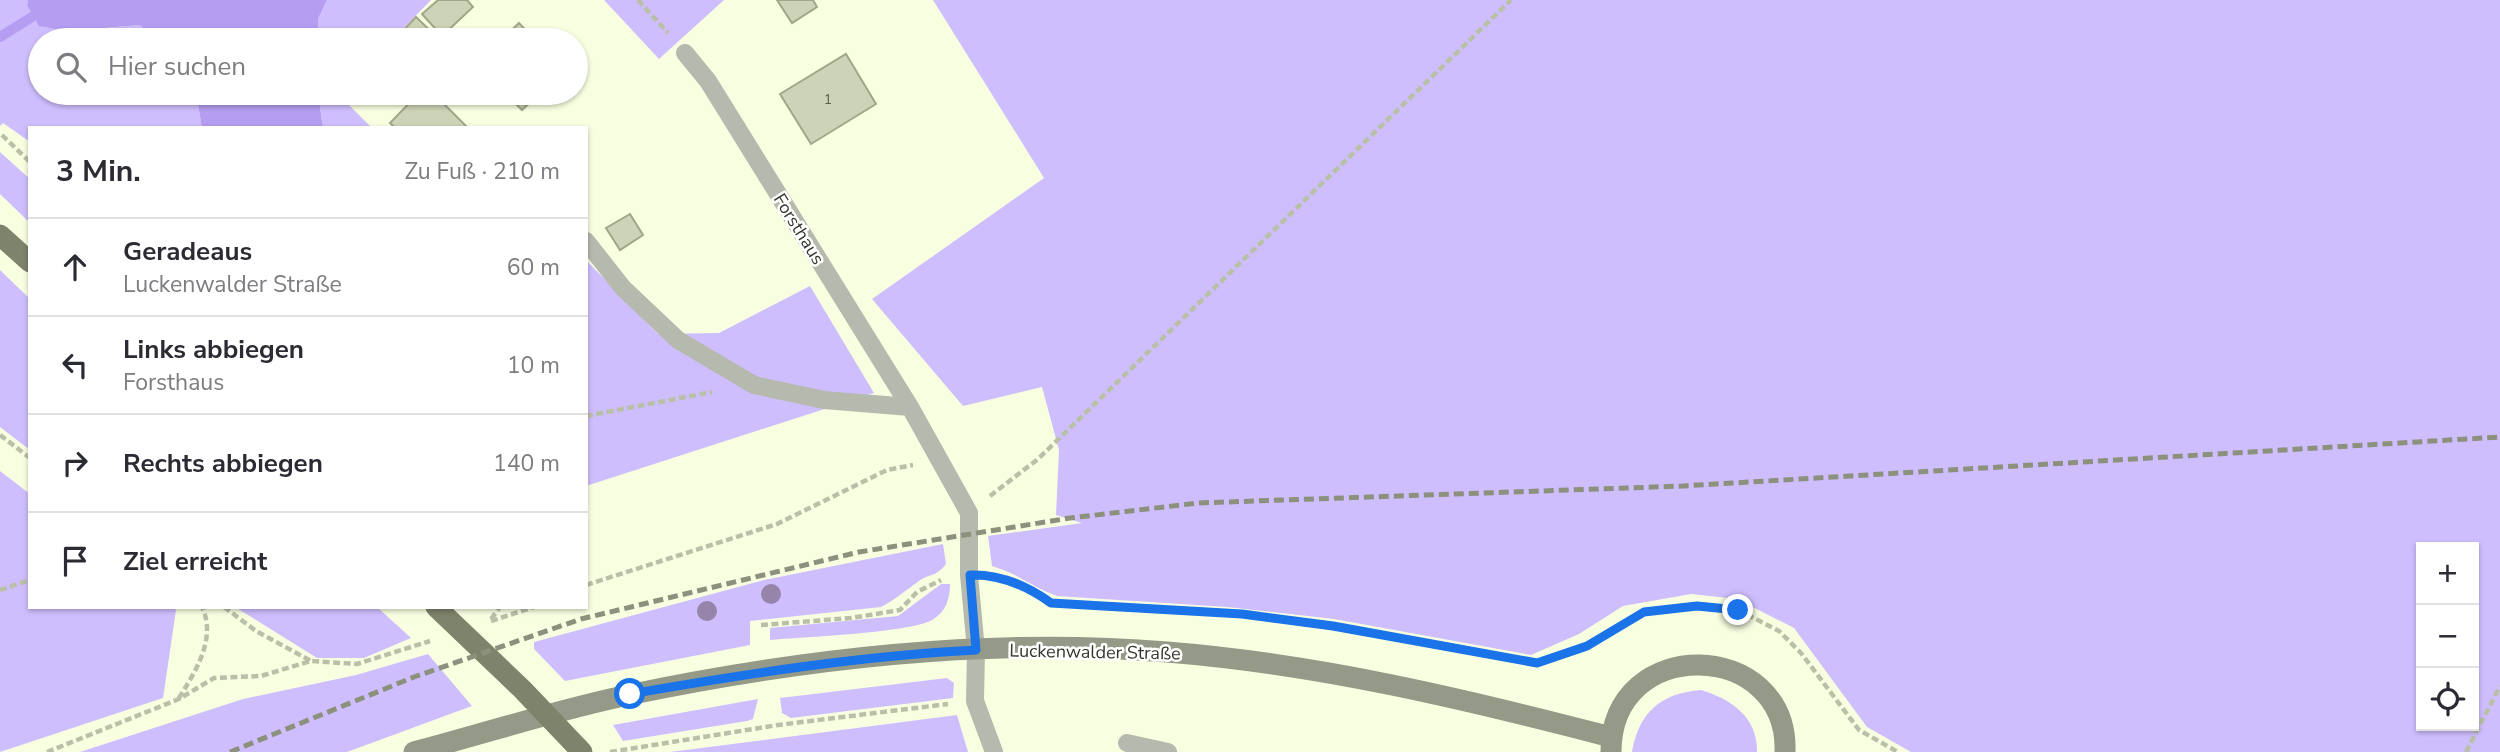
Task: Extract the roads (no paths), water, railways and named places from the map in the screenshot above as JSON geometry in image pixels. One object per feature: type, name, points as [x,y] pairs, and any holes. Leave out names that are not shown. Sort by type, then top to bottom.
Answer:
[{"type":"main road","points":[[0,235],[28,260]]},
{"type":"main road","points":[[438,609],[522,689],[582,752]]},
{"type":"main road","name":"Luckenwalder Straße","points":[[414,752],[630,694],[685,684],[766,670],[884,655],[976,650],[1164,651],[1272,663],[1392,685],[1611,745]]},
{"type":"main road","points":[[1611,745],[1620,710],[1636,688],[1659,672],[1685,664],[1713,664],[1739,674],[1761,691],[1777,713],[1785,740],[1784,752]]},
{"type":"lane","name":"Forsthaus","points":[[685,53],[708,81],[910,408],[969,513],[970,575],[976,650],[975,701],[994,752]]},
{"type":"lane","points":[[588,244],[623,288],[678,341],[754,386],[824,400],[910,408]]},
{"type":"lane","points":[[1127,743],[1168,752]]},
{"type":"waterway","points":[[0,37],[32,17]]},
{"type":"railway","points":[[230,752],[414,677],[581,619],[859,552],[1070,518],[1198,503],[1683,486],[2500,437]]}]
